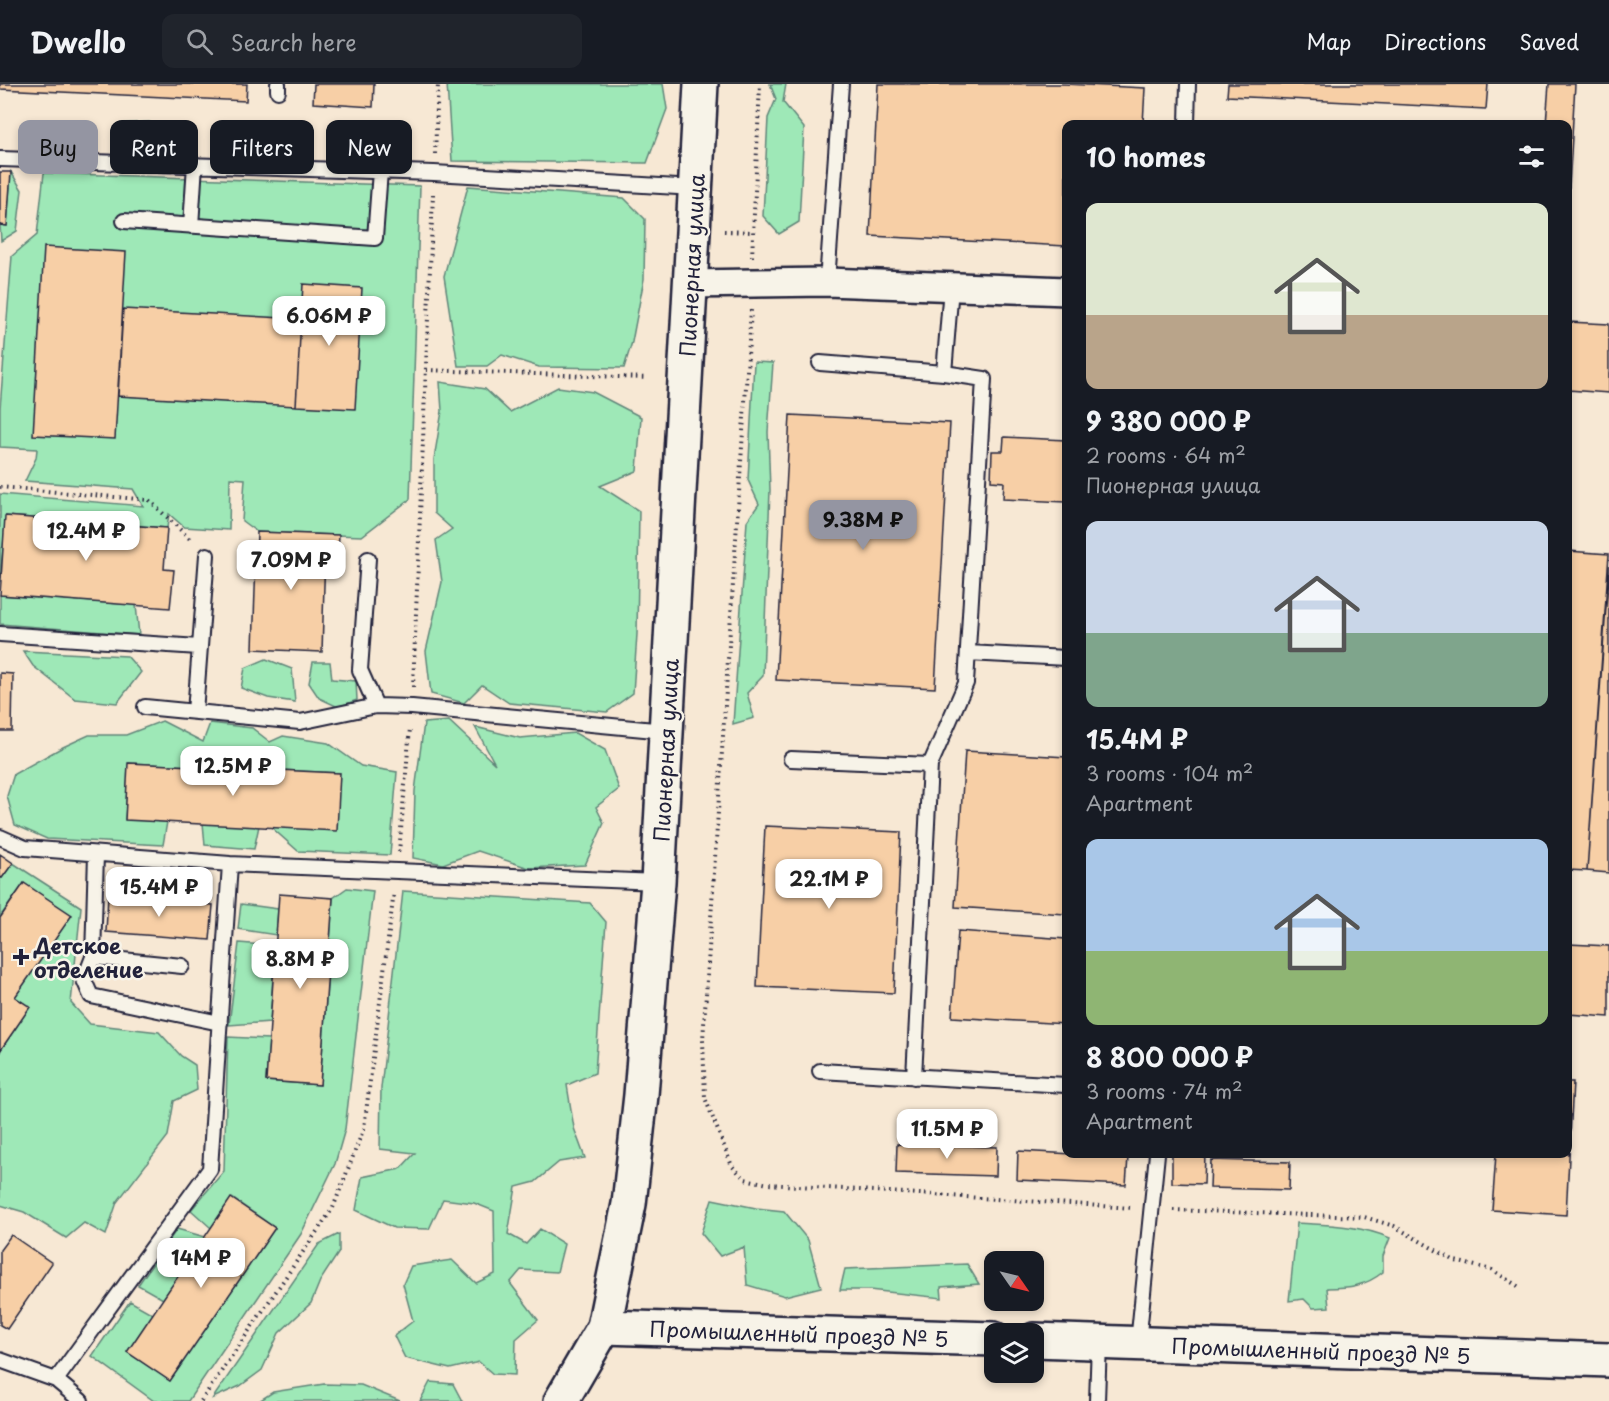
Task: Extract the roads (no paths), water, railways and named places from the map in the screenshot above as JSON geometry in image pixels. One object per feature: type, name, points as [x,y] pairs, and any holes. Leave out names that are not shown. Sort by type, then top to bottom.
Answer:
[{"type":"main road","name":"Пионерная улица","points":[[561,1401],[604,1327],[629,1204],[641,1095],[658,882],[701,84]]},
{"type":"main road","name":"Промышленный проезд № 5","points":[[604,1327],[984,1339]]},
{"type":"main road","name":"Промышленный проезд № 5","points":[[1044,1340],[1609,1360]]},
{"type":"street","points":[[689,284],[827,282],[1062,291]]},
{"type":"lane","points":[[827,282],[841,84]]},
{"type":"lane","points":[[1187,120],[1188,84]]},
{"type":"lane","points":[[0,159],[110,162]]},
{"type":"lane","points":[[198,164],[326,169]]},
{"type":"lane","points":[[412,172],[695,188]]},
{"type":"lane","points":[[192,226],[195,174]]},
{"type":"lane","points":[[124,221],[375,238],[380,174]]},
{"type":"lane","points":[[944,373],[951,287]]},
{"type":"lane","points":[[820,363],[944,373],[984,379],[966,683],[930,765],[914,1077]]},
{"type":"lane","points":[[195,712],[207,555]]},
{"type":"lane","points":[[368,558],[360,670],[376,706]]},
{"type":"lane","points":[[0,634],[200,647]]},
{"type":"lane","points":[[968,653],[1062,658]]},
{"type":"lane","points":[[145,707],[300,722],[376,706],[412,707],[665,731]]},
{"type":"lane","points":[[791,759],[930,765]]},
{"type":"lane","points":[[0,837],[26,848],[230,864],[658,882]]},
{"type":"lane","points":[[96,854],[93,957],[84,980],[91,996],[220,1023]]},
{"type":"lane","points":[[56,1380],[210,1170],[230,864]]},
{"type":"lane","points":[[93,957],[182,966]]},
{"type":"lane","points":[[820,1071],[1062,1085]]},
{"type":"lane","points":[[1138,1343],[1157,1158]]},
{"type":"lane","points":[[1097,1401],[1099,1342]]},
{"type":"lane","points":[[0,1360],[56,1380],[81,1401]]},
{"type":"place","name":"Детское отделение","points":[[21,957]]}]
